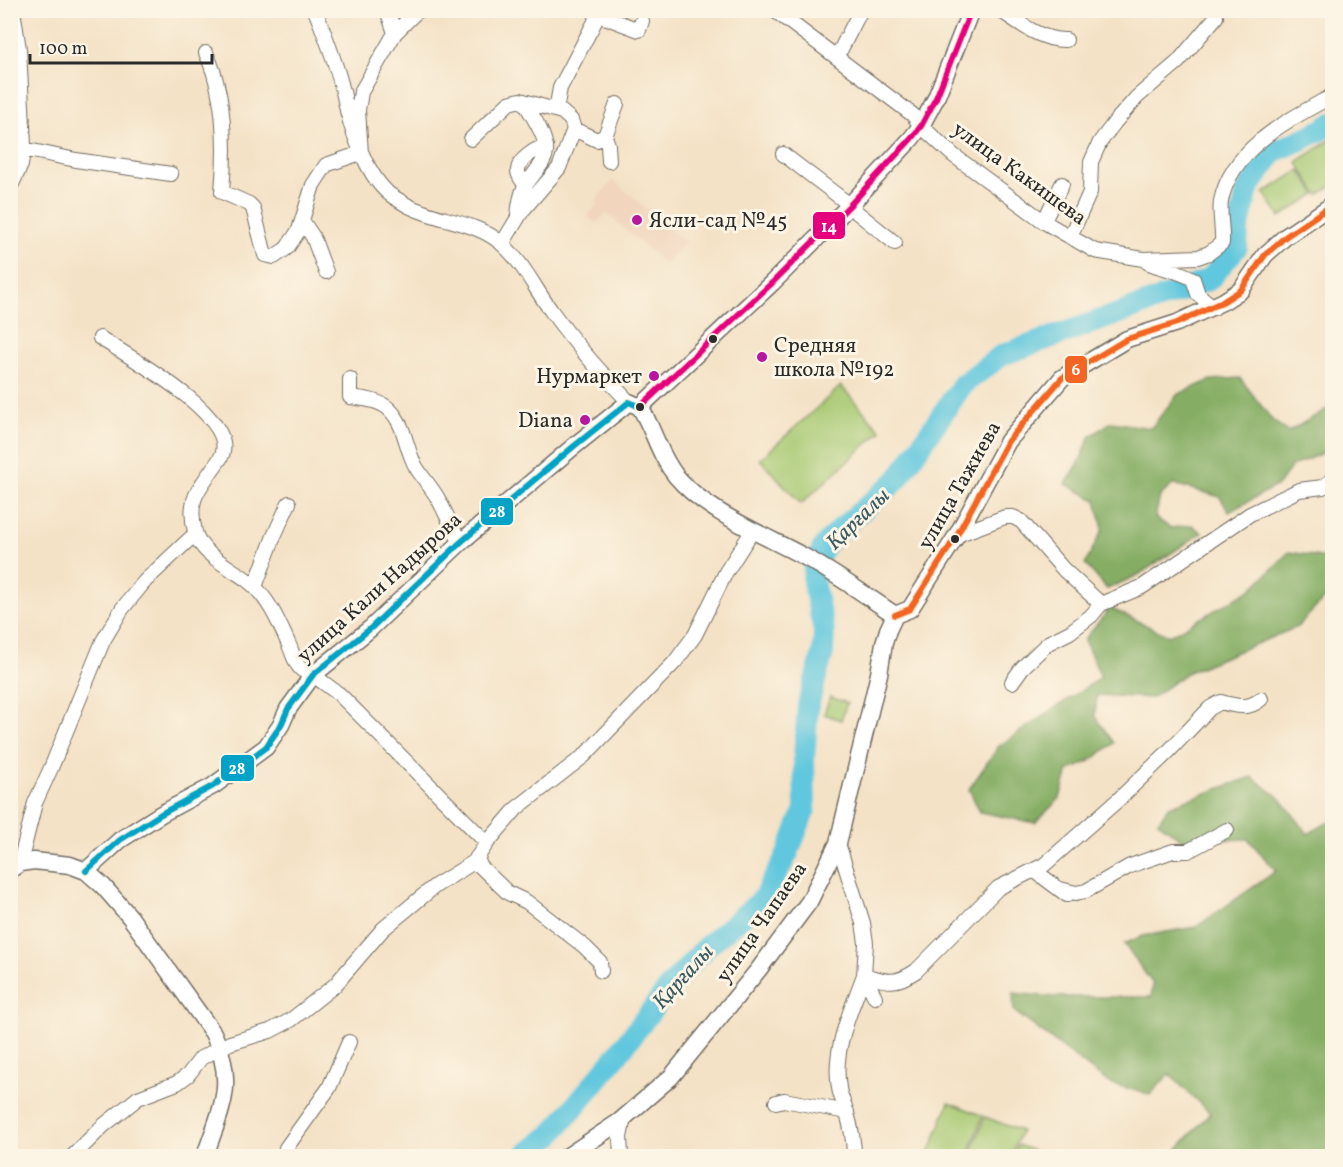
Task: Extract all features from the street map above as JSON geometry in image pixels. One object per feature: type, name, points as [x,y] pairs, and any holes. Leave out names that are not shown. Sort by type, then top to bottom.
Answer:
[{"type":"street","points":[[10,188],[21,165],[23,149],[19,49],[13,10]]},
{"type":"street","points":[[315,10],[350,124],[362,153],[386,197],[419,211],[473,228],[502,244],[524,269],[542,299],[592,364],[634,405],[677,477],[704,501],[827,570],[895,615]]},
{"type":"street","points":[[387,10],[395,33]]},
{"type":"street","points":[[362,153],[358,110],[361,92],[395,33],[418,10]]},
{"type":"street","name":"улица Какишева","points":[[774,10],[913,115],[921,126],[953,155],[1044,221],[1095,251],[1143,259],[1198,257],[1209,253],[1222,243],[1220,205],[1226,183],[1249,150],[1279,126],[1332,96]]},
{"type":"street","points":[[835,56],[861,10]]},
{"type":"street","name":"улица Кали Надырова","points":[[86,871],[120,840],[160,814],[213,786],[266,747],[281,725],[288,709],[313,675],[371,628],[461,542],[573,447],[634,405],[772,283],[850,205],[921,126],[936,98],[971,10]]},
{"type":"street","points":[[1000,10],[1024,26],[1052,39],[1066,40]]},
{"type":"street","points":[[556,110],[560,88],[600,13],[639,30],[642,21]]},
{"type":"street","points":[[1070,237],[1090,192],[1090,162],[1100,142],[1137,97],[1178,62],[1216,16]]},
{"type":"street","points":[[206,53],[213,67],[221,101],[224,137],[222,192],[253,208],[265,255],[269,257],[281,254],[287,248],[303,222],[304,211],[313,185],[326,165],[362,153]]},
{"type":"street","points":[[471,139],[509,103],[524,101],[556,110],[571,120],[574,129],[559,168],[549,182],[535,194],[502,244]]},
{"type":"street","points":[[518,217],[519,201],[547,150],[543,136],[524,101]]},
{"type":"street","points":[[609,161],[605,136],[617,104]]},
{"type":"street","points":[[574,129],[597,140],[605,136]]},
{"type":"street","points":[[23,149],[76,160],[171,174]]},
{"type":"street","points":[[783,154],[895,243]]},
{"type":"street","points":[[1044,221],[1062,184]]},
{"type":"street","name":"улица Тажиева","points":[[895,615],[910,609],[957,535],[1008,441],[1062,378],[1127,339],[1214,308],[1241,290],[1265,255],[1285,237],[1332,206]]},
{"type":"street","points":[[303,222],[313,237],[326,272]]},
{"type":"street","points":[[1143,259],[1156,266],[1179,271],[1193,279],[1198,294],[1214,308]]},
{"type":"street","points":[[100,338],[176,387],[207,416],[221,437],[224,446],[222,456],[192,502],[191,515],[195,534],[212,555],[262,594],[288,641],[300,669],[313,675],[339,694],[487,843]]},
{"type":"street","points":[[350,379],[350,397],[374,401],[388,408],[396,418],[406,437],[416,467],[438,498],[453,531],[461,542]]},
{"type":"street","points":[[1012,682],[1022,668],[1048,643],[1070,632],[1091,616],[1101,604],[1142,587],[1250,514],[1299,490],[1323,487],[1332,480]]},
{"type":"street","points":[[255,587],[289,503]]},
{"type":"street","points":[[957,535],[1013,517],[1021,521],[1064,570],[1101,604]]},
{"type":"street","points":[[73,1156],[103,1126],[138,1098],[177,1083],[188,1075],[201,1058],[220,1048],[270,1032],[291,1020],[335,985],[383,929],[435,886],[462,870],[477,857],[517,808],[584,756],[675,662],[695,635],[726,572],[753,530]]},
{"type":"street","points":[[195,534],[145,581],[122,609],[103,641],[35,803],[15,866],[51,862],[86,871],[103,886],[130,917],[213,1033],[220,1048],[226,1075],[225,1098],[205,1156]]},
{"type":"street","name":"улица Чапаева","points":[[568,1156],[624,1118],[671,1077],[759,969],[809,902],[838,843],[879,674],[884,643],[895,615]]},
{"type":"street","points":[[864,975],[889,982],[903,979],[916,971],[998,888],[1035,871],[1118,800],[1210,708],[1221,702],[1249,706],[1261,699]]},
{"type":"street","points":[[1060,889],[1076,893],[1086,891],[1131,866],[1173,851],[1188,851],[1227,830]]},
{"type":"street","points":[[838,843],[863,923],[866,943],[864,975],[842,1037],[837,1063],[839,1089],[854,1142],[854,1156]]},
{"type":"street","points":[[477,857],[480,866],[508,893],[527,902],[585,946],[600,962],[601,971]]},
{"type":"street","points":[[1035,871],[1074,900]]},
{"type":"street","points":[[864,975],[875,997]]},
{"type":"street","points":[[285,1156],[286,1148],[329,1088],[349,1042]]},
{"type":"street","points":[[776,1102],[784,1100],[847,1112]]},
{"type":"street","points":[[621,1156],[620,1137],[624,1118]]},
{"type":"shaded area","name":"Ясли-сад №45","points":[[613,180],[685,242],[665,264],[606,213],[596,224],[587,216],[598,204],[595,201]]},
{"type":"green space","points":[[1332,139],[1332,186],[1318,195],[1297,162]]},
{"type":"green space","points":[[1300,170],[1316,194],[1280,217],[1264,193]]},
{"type":"green space","points":[[1240,378],[1272,420],[1288,432],[1332,406],[1332,449],[1292,466],[1278,485],[1229,512],[1220,497],[1174,484],[1160,496],[1155,518],[1171,528],[1192,525],[1202,533],[1138,575],[1107,589],[1085,564],[1103,529],[1096,500],[1066,484],[1079,463],[1090,437],[1111,422],[1151,428],[1178,394],[1211,380]]},
{"type":"green space","points":[[841,386],[881,431],[801,504],[760,459]]},
{"type":"green space","points":[[1289,552],[1332,559],[1332,603],[1324,599],[1297,627],[1186,673],[1152,698],[1097,695],[1095,716],[1114,743],[1090,761],[1068,771],[1060,798],[1035,823],[980,812],[969,789],[999,746],[1101,677],[1084,640],[1110,608],[1169,636],[1251,590]]},
{"type":"green space","points":[[830,697],[847,703],[841,720],[824,714]]},
{"type":"green space","points":[[1252,777],[1281,799],[1308,834],[1332,820],[1332,1076],[1329,1080],[1332,1085],[1332,1156],[1177,1156],[1174,1153],[1210,1113],[1169,1074],[1150,1095],[1109,1083],[1014,1011],[1013,993],[1054,997],[1151,997],[1153,984],[1124,944],[1143,936],[1196,927],[1276,871],[1248,839],[1184,841],[1158,822],[1169,806]]},
{"type":"green space","points":[[949,1102],[983,1116],[968,1156],[928,1156]]},
{"type":"green space","points":[[985,1117],[1021,1131],[1011,1156],[970,1156]]},
{"type":"green space","points":[[1018,1145],[1047,1156],[1013,1156]]},
{"type":"waterway","name":"Қарғалы","points":[[524,1156],[551,1135],[671,985],[707,946],[762,900],[787,855],[805,809],[804,758],[808,705],[823,652],[824,631],[813,582],[814,569],[824,546],[839,530],[897,480],[963,384],[1002,355],[1210,279],[1237,247],[1238,230],[1248,189],[1274,152],[1332,123]]},
{"type":"transit line","name":"14","points":[[640,407],[772,283],[849,206],[911,139],[936,98],[971,10]]},
{"type":"transit line","name":"6","points":[[895,615],[910,609],[957,535],[1008,441],[1062,378],[1127,339],[1177,323],[1224,301],[1241,290],[1265,255],[1285,237],[1332,205]]},
{"type":"transit line","name":"28","points":[[86,871],[120,840],[161,814],[213,786],[266,747],[281,725],[288,709],[313,675],[371,628],[461,542],[573,447],[629,402],[640,407]]},
{"type":"place","name":"Ясли-сад №45","points":[[637,220]]},
{"type":"place","name":"Средняя школа №192","points":[[762,357]]},
{"type":"place","name":"Нурмаркет","points":[[654,376]]},
{"type":"place","name":"Diana","points":[[585,420]]}]
